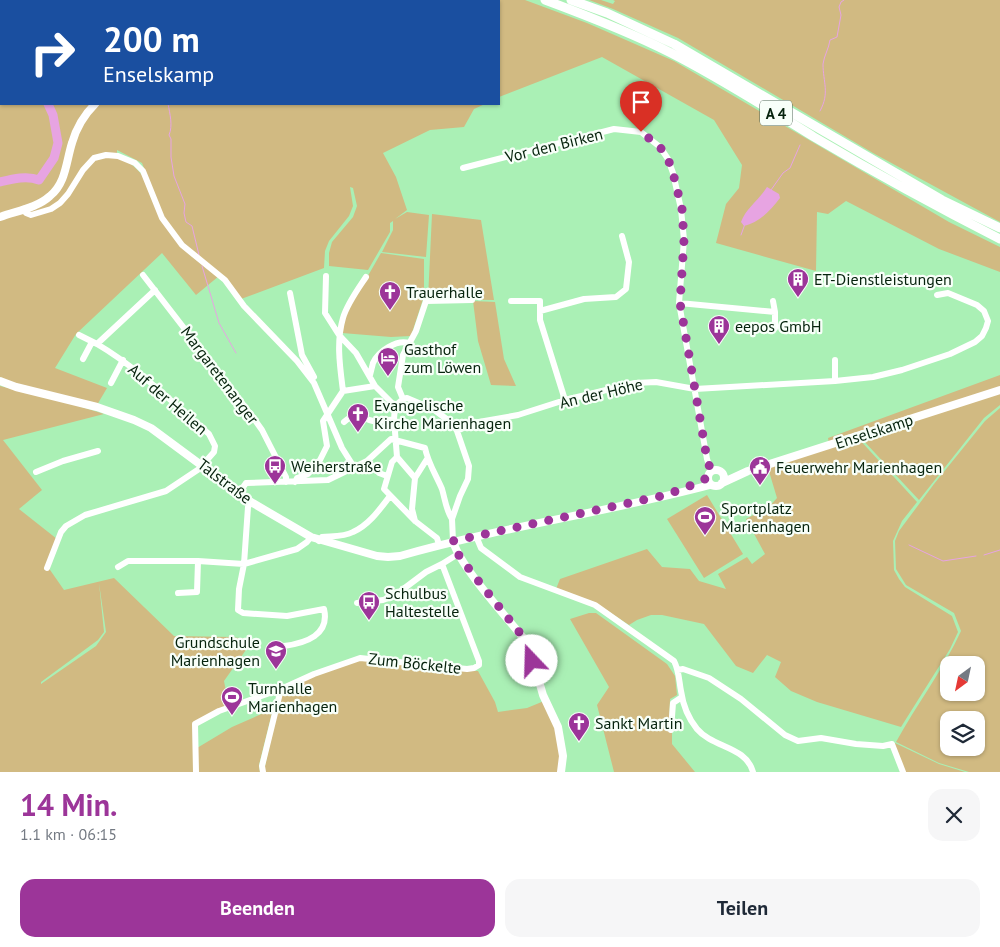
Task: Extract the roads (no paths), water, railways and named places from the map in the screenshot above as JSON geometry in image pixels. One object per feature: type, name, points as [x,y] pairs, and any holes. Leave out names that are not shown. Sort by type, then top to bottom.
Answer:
[{"type":"highway","name":"A 4","points":[[545,0],[596,19],[670,53],[721,80],[814,137],[937,208],[1000,239]]},
{"type":"highway","name":"A 4","points":[[571,0],[607,13],[674,44],[942,200],[1000,228]]},
{"type":"main road","points":[[0,217],[42,202],[58,188],[64,178],[72,142],[88,112],[94,105]]},
{"type":"main road","name":"Talstraße","points":[[0,381],[16,387],[97,407],[134,420],[157,432],[251,502],[310,538],[388,557],[400,556],[453,541]]},
{"type":"main road","name":"Enselskamp","points":[[710,478],[716,486],[748,471],[1000,390]]},
{"type":"main road","name":"Enselskamp","points":[[453,541],[666,495],[710,478],[715,470],[736,473],[748,471]]},
{"type":"main road","points":[[722,472],[724,477],[722,483]]},
{"type":"main road","points":[[453,541],[458,554],[524,638],[530,650],[543,695],[558,727],[563,756],[561,772]]},
{"type":"street","name":"Vor den Birken","points":[[463,168],[614,129],[641,132],[660,147],[668,159],[682,209],[684,240],[680,303],[694,389]]},
{"type":"street","points":[[24,209],[26,213],[31,215],[51,209],[60,203],[83,170],[94,158],[106,155],[118,156],[135,163],[143,172],[162,218],[182,245],[225,280],[244,306],[297,361],[314,383],[342,448],[354,466]]},
{"type":"street","points":[[540,311],[584,299],[616,297],[626,289],[629,262],[622,236]]},
{"type":"street","name":"Margaretenanger","points":[[143,275],[252,416],[286,477],[286,482]]},
{"type":"street","points":[[326,276],[325,313],[339,335],[356,353],[375,386],[395,406]]},
{"type":"street","points":[[295,482],[297,478],[308,474],[318,464],[327,446],[323,421],[343,392],[339,335],[343,316],[366,277]]},
{"type":"street","points":[[83,359],[95,343],[155,290]]},
{"type":"street","points":[[290,293],[302,355],[315,379],[314,383]]},
{"type":"street","name":"An der Höhe","points":[[457,431],[473,423],[518,415],[565,400],[635,382],[656,382],[694,389],[873,378],[902,370],[950,354],[975,342],[982,336],[988,321],[984,311],[977,305],[948,293],[938,295]]},
{"type":"street","points":[[403,399],[398,387],[403,355],[419,324],[426,300],[472,300]]},
{"type":"street","points":[[511,301],[540,302],[540,320],[565,400]]},
{"type":"street","points":[[773,301],[775,328]]},
{"type":"street","points":[[680,303],[775,312]]},
{"type":"street","name":"Auf der Heilen","points":[[79,335],[123,360],[213,439],[214,452],[203,465]]},
{"type":"street","points":[[370,375],[374,362],[390,346],[402,341],[409,343]]},
{"type":"street","name":"Auf der Heilen","points":[[111,383],[123,360]]},
{"type":"street","points":[[835,360],[835,381]]},
{"type":"street","points":[[343,392],[375,386]]},
{"type":"street","points":[[694,389],[710,478]]},
{"type":"street","points":[[414,478],[397,457],[394,419],[395,406],[407,398],[433,409],[452,423],[457,431],[469,466],[468,479],[452,519],[453,541]]},
{"type":"street","points":[[344,422],[348,418],[357,415],[375,421],[394,419]]},
{"type":"street","points":[[239,493],[246,483],[328,480],[367,461],[388,440],[396,439],[425,448],[427,459],[441,488],[448,515],[452,519]]},
{"type":"street","points":[[36,472],[63,460],[98,451]]},
{"type":"street","points":[[397,457],[392,462],[384,489],[414,521],[436,538],[438,545]]},
{"type":"street","points":[[414,521],[412,509],[414,478],[427,459]]},
{"type":"street","points":[[367,461],[379,473],[387,476]]},
{"type":"street","points":[[46,568],[61,532],[74,520],[166,491],[203,465]]},
{"type":"street","points":[[319,541],[322,538],[355,532],[371,519],[390,496]]},
{"type":"street","points":[[251,502],[248,507],[244,564],[239,589],[238,610],[243,613],[287,616],[324,609],[326,618],[324,628],[315,636],[298,644],[284,646]]},
{"type":"street","points":[[476,536],[481,548],[520,577],[595,605],[674,661],[678,670],[686,710],[698,731],[722,746],[741,754],[750,762],[754,772]]},
{"type":"street","points":[[118,567],[128,561],[198,561],[244,564],[297,549],[310,538]]},
{"type":"street","points":[[357,603],[383,600],[394,596],[426,572],[458,554]]},
{"type":"street","points":[[178,593],[197,592],[198,561]]},
{"type":"street","name":"Zum Böckelte","points":[[196,772],[195,724],[219,711],[281,689],[314,674],[360,658],[467,669],[479,665],[474,646],[442,564]]},
{"type":"street","points":[[678,670],[683,669],[709,678],[741,699],[779,731],[798,741],[821,738],[856,744],[882,746],[892,744],[903,772]]},
{"type":"street","points":[[263,772],[262,766],[281,689]]},
{"type":"street","points":[[670,730],[673,703],[682,697]]},
{"type":"waterway","points":[[820,111],[825,99],[823,64],[830,40],[837,37],[841,15],[839,7],[844,0]]},
{"type":"waterway","points":[[0,182],[25,178],[39,180],[54,158],[58,143],[53,115],[48,105]]},
{"type":"waterway","points":[[168,105],[171,124],[169,135],[171,139],[174,176],[185,204],[186,222],[192,226],[199,255]]},
{"type":"waterway","points":[[771,190],[783,173],[790,168],[800,145]]},
{"type":"waterway","points":[[741,235],[745,224]]},
{"type":"waterway","points":[[202,266],[219,323],[236,353]]},
{"type":"waterway","points":[[909,545],[943,561],[976,556]]},
{"type":"waterway","points":[[984,555],[1000,550]]},
{"type":"place","name":"ET-Dienstleistungen","points":[[798,298]]},
{"type":"place","name":"Trauerhalle","points":[[390,311]]},
{"type":"place","name":"eepos GmbH","points":[[719,345]]},
{"type":"place","name":"Gasthof zum Löwen","points":[[388,377]]},
{"type":"place","name":"Evangelische Kirche Marienhagen","points":[[358,433]]},
{"type":"place","name":"Weiherstraße","points":[[275,485]]},
{"type":"place","name":"Feuerwehr Marienhagen","points":[[760,486]]},
{"type":"place","name":"Sportplatz Marienhagen","points":[[705,536]]},
{"type":"place","name":"Schulbus Haltestelle","points":[[369,621]]},
{"type":"place","name":"Grundschule Marienhagen","points":[[276,670]]},
{"type":"place","name":"Turnhalle Marienhagen","points":[[232,716]]},
{"type":"place","name":"Sankt Martin","points":[[579,742]]}]
